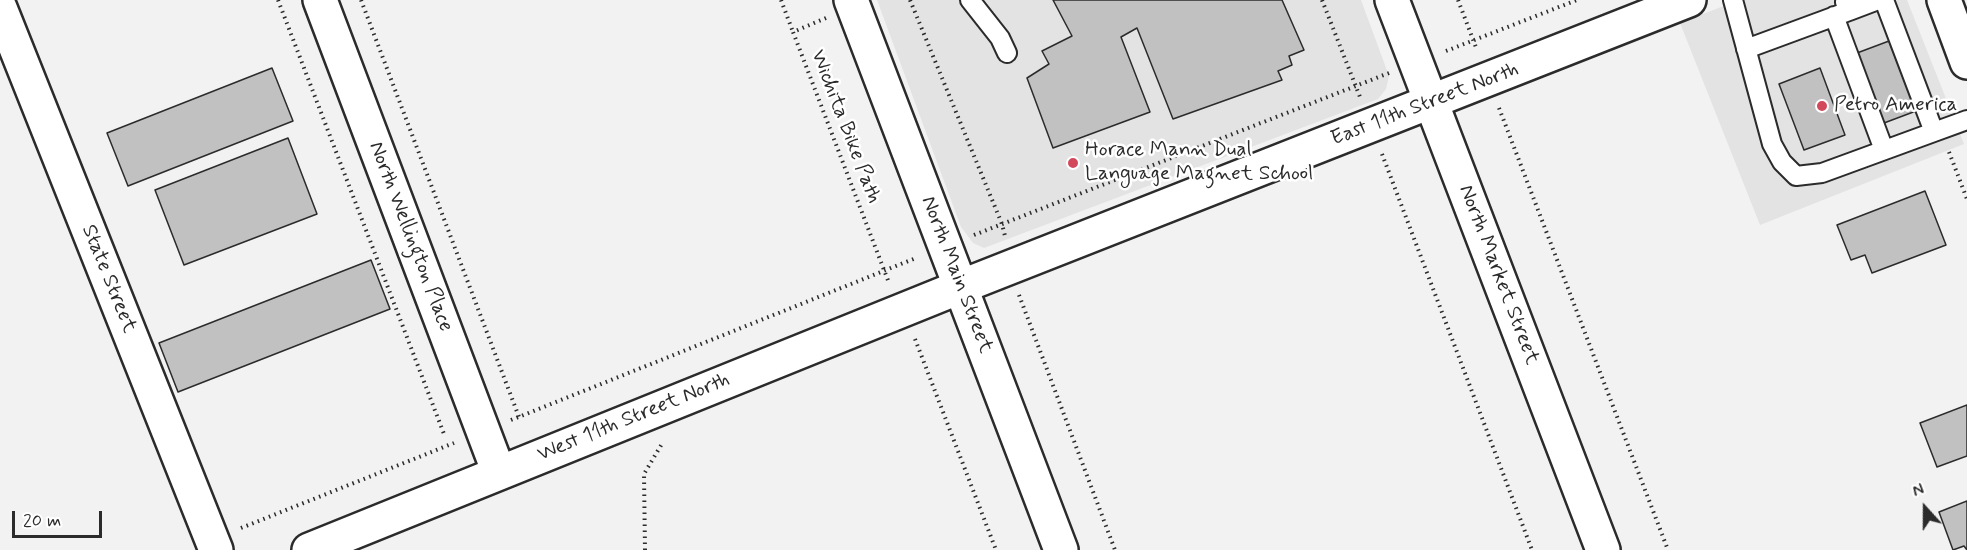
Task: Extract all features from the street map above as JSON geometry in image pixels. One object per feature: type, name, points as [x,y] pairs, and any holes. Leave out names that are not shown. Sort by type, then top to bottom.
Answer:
[{"type":"street","name":"North Wellington Place","points":[[320,0],[499,473]]},
{"type":"street","name":"North Market Street","points":[[1392,0],[1603,550]]},
{"type":"street","name":"East 11th Street North","points":[[960,287],[1689,0]]},
{"type":"street","points":[[1944,0],[1967,62]]},
{"type":"street","name":"North Main Street","points":[[852,3],[1061,550]]},
{"type":"street","name":"State Street","points":[[0,8],[214,545]]},
{"type":"street","name":"West 11th Street North","points":[[309,550],[960,287]]},
{"type":"lane","points":[[970,0],[1000,38],[1007,53]]},
{"type":"lane","points":[[1733,0],[1772,144],[1782,162],[1796,176],[1822,173],[1967,120]]},
{"type":"lane","points":[[1746,49],[1842,9],[1878,0]]},
{"type":"lane","points":[[1884,0],[1934,132]]},
{"type":"lane","points":[[1842,9],[1884,150]]},
{"type":"path","points":[[278,0],[444,434]]},
{"type":"path","points":[[361,0],[519,417]]},
{"type":"path","points":[[781,0],[793,32]]},
{"type":"path","points":[[1322,0],[1532,550]]},
{"type":"path","points":[[1458,0],[1668,550]]},
{"type":"path","points":[[214,545],[483,431],[945,246],[1577,0]]},
{"type":"path","name":"Wichita Bike Path","points":[[852,3],[793,32],[884,271],[900,311],[915,338],[996,550]]},
{"type":"path","points":[[644,474],[645,550]]},
{"type":"shaded area","name":"Horace Mann Dual Language Magnet School","points":[[877,0],[1361,0],[1389,76],[1386,89],[1378,99],[984,248],[973,243],[961,227]]},
{"type":"shaded area","points":[[1739,0],[1907,0],[1964,144],[1760,225],[1680,23]]},
{"type":"building","name":"Horace Mann Dual Language Magnet School","points":[[1053,0],[1282,0],[1304,50],[1289,56],[1292,65],[1278,71],[1282,80],[1173,119],[1137,28],[1121,37],[1150,112],[1053,148],[1027,78],[1049,64],[1042,51],[1072,36]]},
{"type":"building","points":[[1889,41],[1916,111],[1884,123],[1857,53]]},
{"type":"building","points":[[272,68],[293,121],[128,186],[107,133]]},
{"type":"building","points":[[1820,68],[1845,135],[1804,150],[1779,84]]},
{"type":"building","points":[[288,138],[317,214],[184,265],[155,190]]},
{"type":"building","points":[[1925,191],[1946,245],[1872,273],[1865,255],[1851,260],[1837,225]]},
{"type":"building","points":[[371,260],[390,309],[178,392],[159,343]]},
{"type":"building","points":[[1967,405],[1967,456],[1937,467],[1920,423]]},
{"type":"building","points":[[1967,501],[1967,550],[1964,546],[1953,550],[1939,512]]},
{"type":"place","name":"Petro America","points":[[1822,106]]},
{"type":"place","name":"Horace Mann Dual Language Magnet School","points":[[1073,163]]}]
